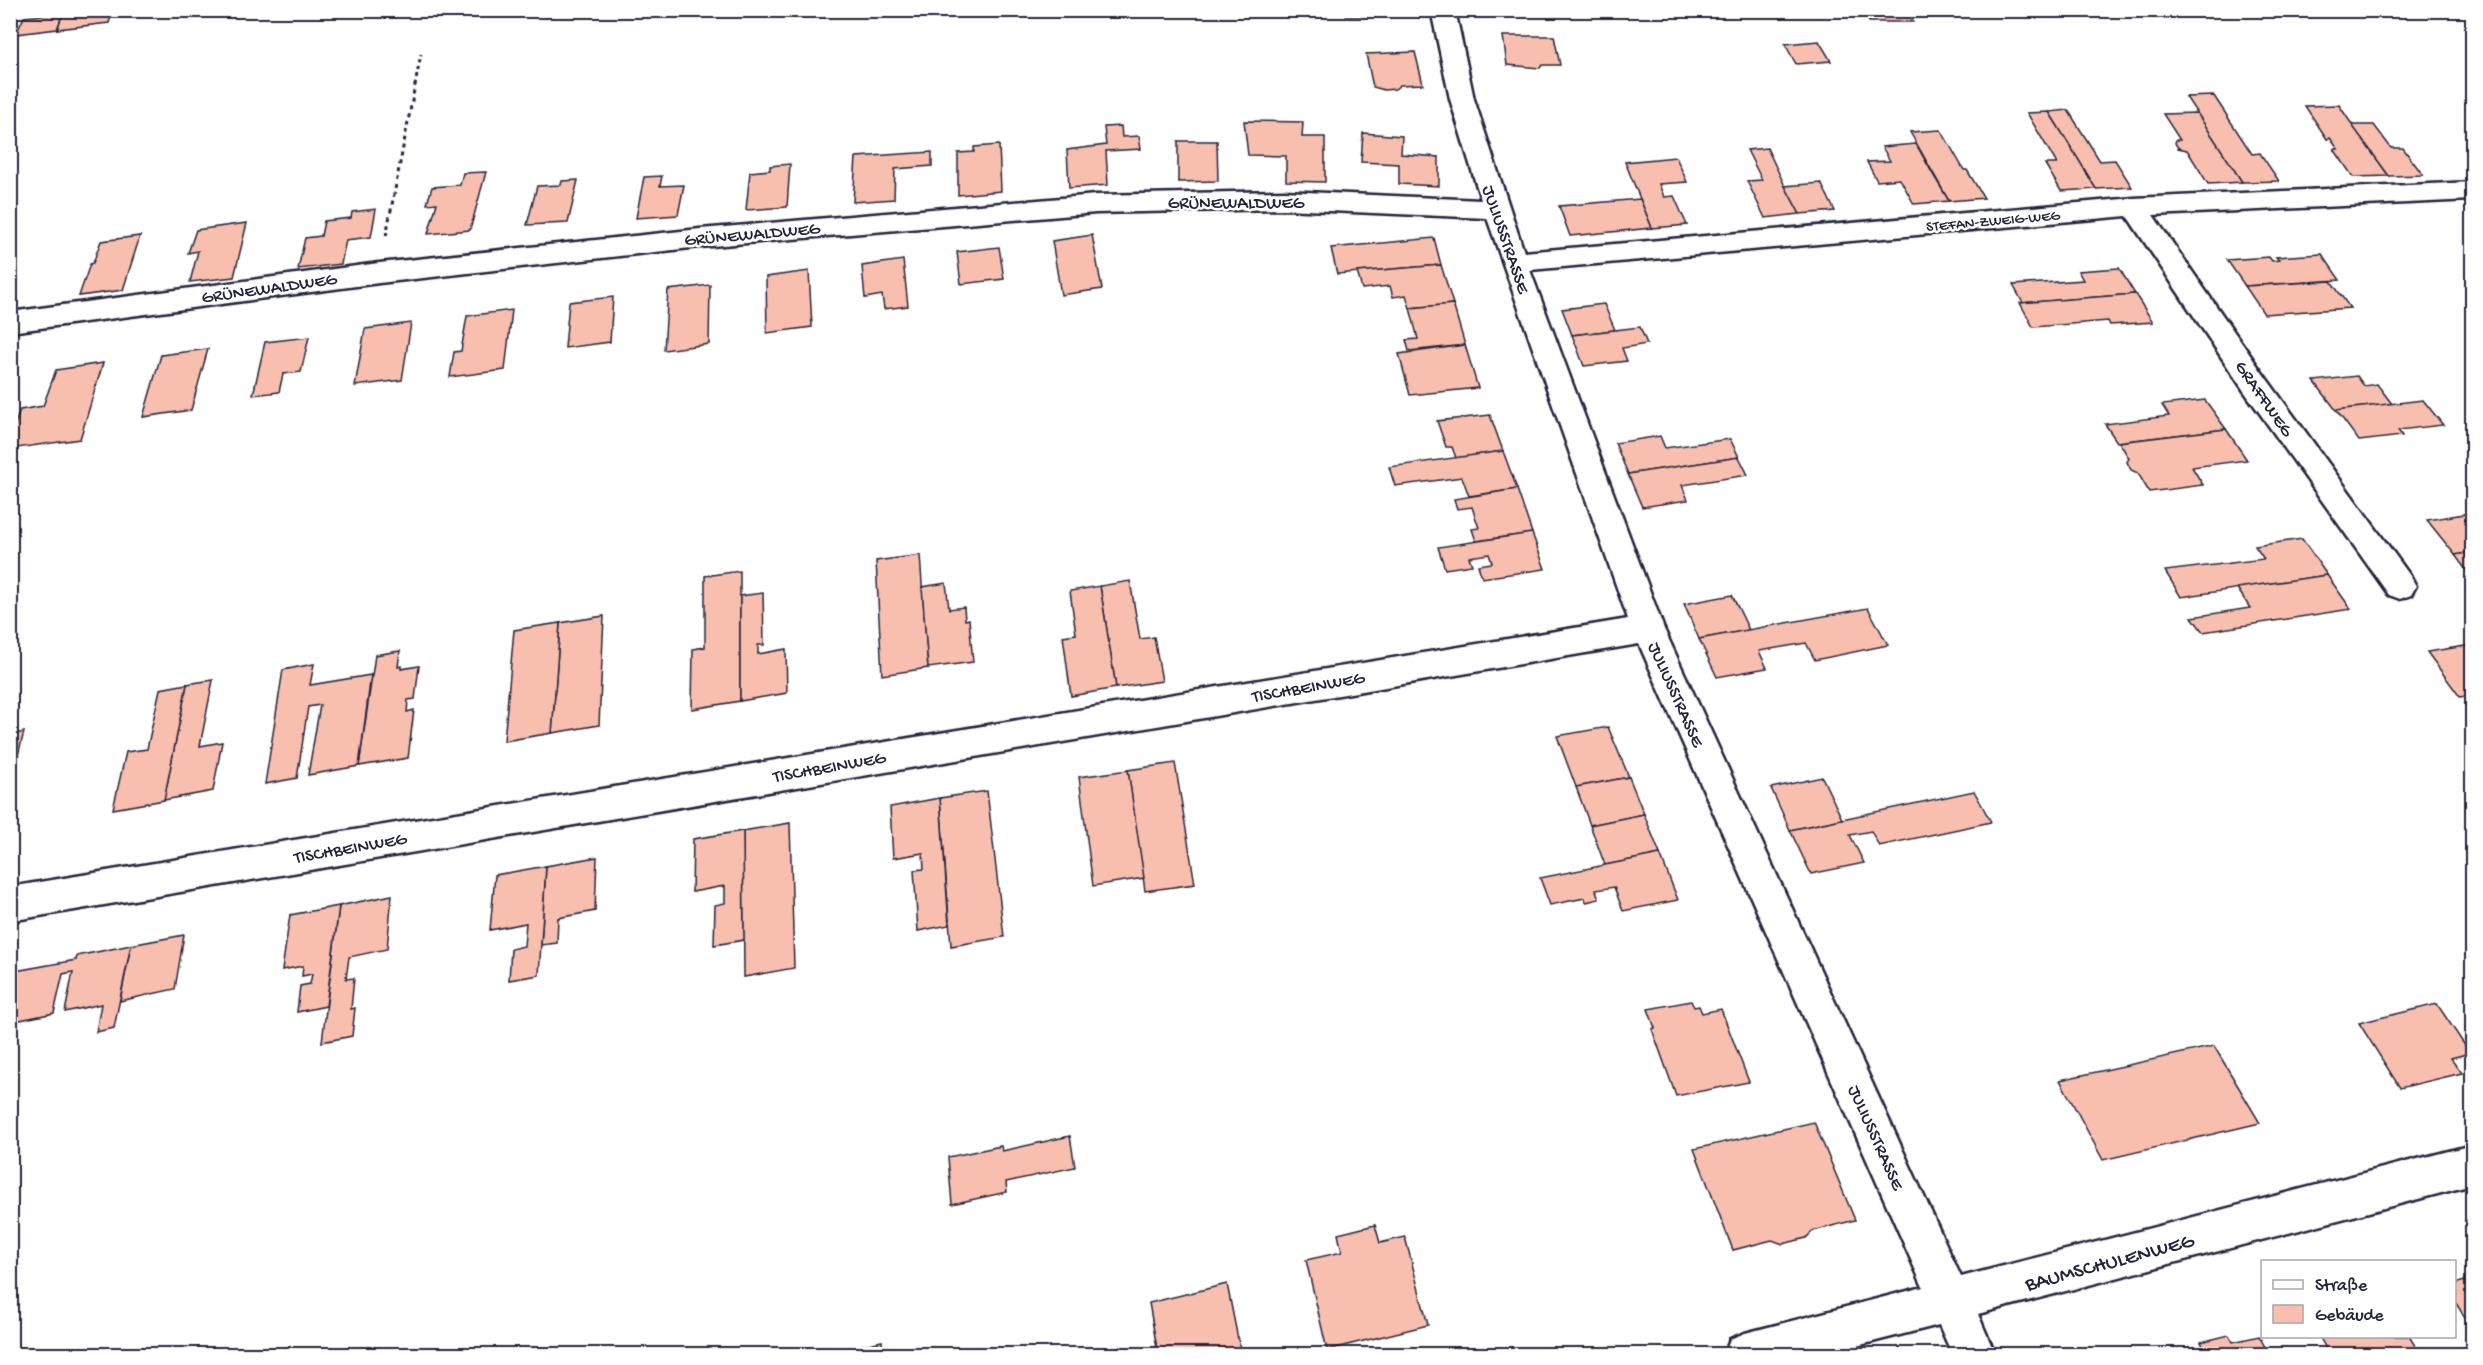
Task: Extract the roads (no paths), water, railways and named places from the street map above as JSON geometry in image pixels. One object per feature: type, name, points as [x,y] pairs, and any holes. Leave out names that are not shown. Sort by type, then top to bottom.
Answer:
[{"type":"street","name":"JULIUSSTRASSE","points":[[1443,10],[1462,99],[1514,262],[1648,629],[1974,1354]]},
{"type":"street","name":"STEFAN-ZWEIG-WEG","points":[[1514,262],[2134,207],[2472,191]]},
{"type":"street","name":"GRÜNEWALDWEG","points":[[10,322],[379,273],[700,238],[1096,204],[1284,200],[1497,210]]},
{"type":"street","name":"GRAFFWEG","points":[[2134,207],[2254,383],[2400,586]]},
{"type":"street","name":"TISCHBEINWEG","points":[[10,904],[1648,629]]},
{"type":"street","name":"BAUMSCHULENWEG","points":[[1745,1354],[2472,1165]]}]
